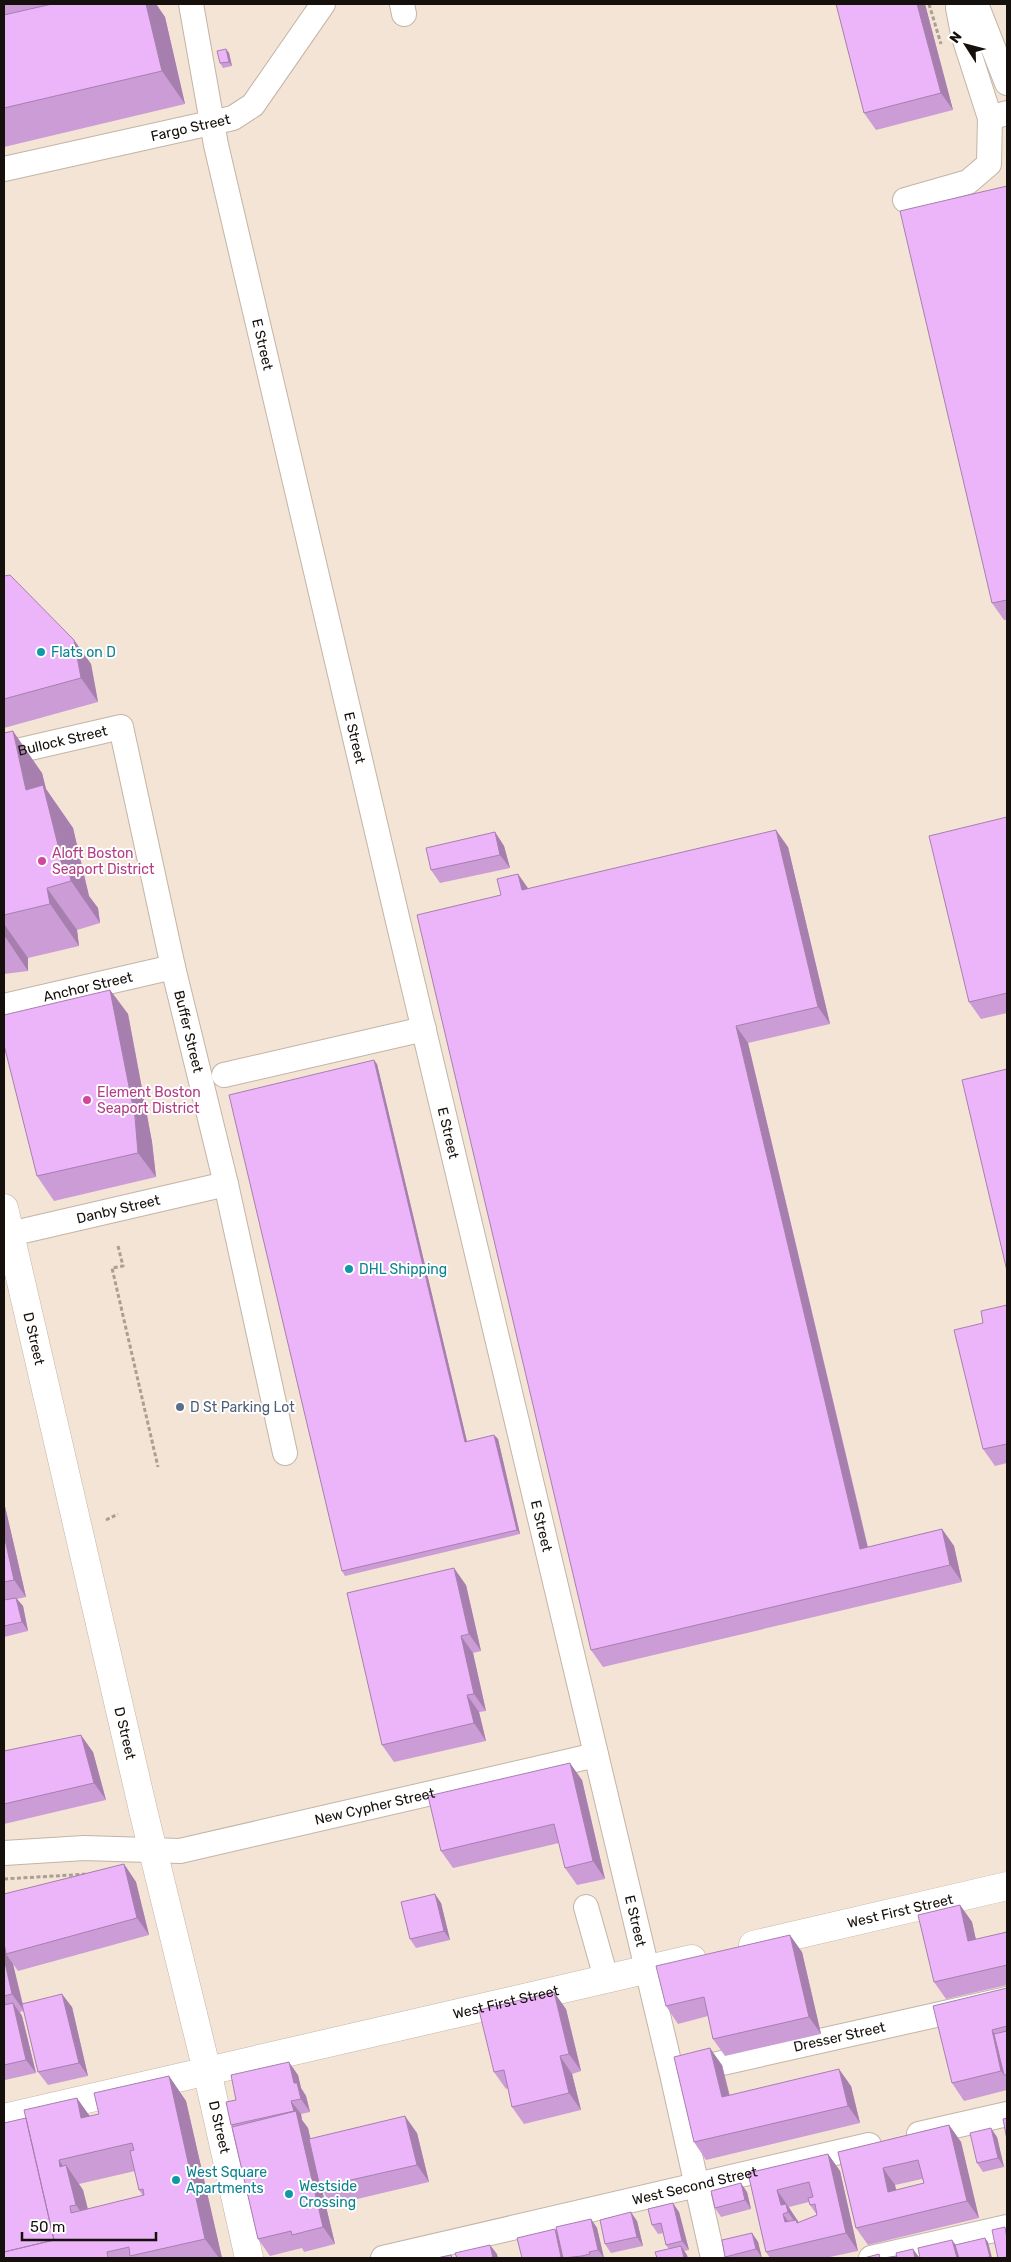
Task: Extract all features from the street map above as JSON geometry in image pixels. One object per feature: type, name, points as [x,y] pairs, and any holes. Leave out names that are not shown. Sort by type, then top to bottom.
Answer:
[{"type":"main road","name":"D Street","points":[[4,1208],[153,1850],[207,2071],[248,2258]]},
{"type":"main road","name":"West First Street","points":[[4,2118],[1007,1886]]},
{"type":"street","name":"E Street","points":[[191,4],[211,123],[672,2074],[713,2258]]},
{"type":"street","name":"Fargo Street","points":[[4,169],[233,118],[253,105],[323,4]]},
{"type":"street","points":[[905,200],[968,182],[989,164],[999,116],[963,34],[958,8],[962,4]]},
{"type":"street","points":[[976,4],[1007,82]]},
{"type":"street","name":"Bullock Street","points":[[4,754],[121,726]]},
{"type":"street","name":"Buffer Street","points":[[121,726],[173,967],[226,1184],[285,1453]]},
{"type":"street","name":"Anchor Street","points":[[4,1006],[173,967]]},
{"type":"street","points":[[224,1075],[424,1029]]},
{"type":"street","name":"Danby Street","points":[[10,1234],[226,1184]]},
{"type":"street","name":"New Cypher Street","points":[[4,1853],[84,1848],[180,1851],[596,1755]]},
{"type":"street","points":[[586,1907],[606,1978]]},
{"type":"street","name":"Dresser Street","points":[[672,2074],[1007,1999]]},
{"type":"street","name":"West Second Street","points":[[383,2258],[696,2184],[1007,2114]]},
{"type":"street","points":[[871,2258],[1007,2227]]},
{"type":"path","points":[[929,4],[940,44]]},
{"type":"path","points":[[118,1246],[122,1266],[112,1268],[158,1467]]},
{"type":"path","points":[[106,1520],[118,1514]]},
{"type":"path","points":[[4,1879],[90,1874]]},
{"type":"building","points":[[52,4],[146,4],[162,71],[4,108],[4,15]]},
{"type":"building","points":[[836,4],[917,4],[941,93],[864,113]]},
{"type":"building","points":[[226,49],[229,62],[220,63],[217,51]]},
{"type":"building","points":[[1007,186],[1007,600],[992,603],[900,211]]},
{"type":"building","name":"Flats on D","points":[[10,575],[74,640],[81,678],[4,699],[4,576]]},
{"type":"building","points":[[13,731],[26,790],[43,785],[62,867],[68,866],[71,881],[47,888],[50,904],[4,915],[4,733]]},
{"type":"building","points":[[1007,817],[1007,993],[969,1002],[929,836]]},
{"type":"building","points":[[776,830],[818,1007],[736,1026],[860,1549],[942,1529],[950,1565],[591,1650],[417,915],[501,895],[497,879],[518,874],[522,890]]},
{"type":"building","points":[[495,832],[500,855],[431,870],[426,848]]},
{"type":"building","name":"Element Boston Seaport District","points":[[110,990],[135,1117],[138,1153],[37,1176],[4,1045],[4,1015]]},
{"type":"building","name":"DHL Shipping","points":[[374,1060],[465,1442],[494,1435],[517,1530],[342,1571],[229,1095]]},
{"type":"building","points":[[1007,1069],[1007,1271],[962,1080]]},
{"type":"building","points":[[1007,1305],[1007,1444],[983,1449],[954,1330],[983,1323],[981,1311]]},
{"type":"building","points":[[4,1535],[14,1580],[4,1582]]},
{"type":"building","points":[[454,1568],[469,1634],[461,1636],[474,1694],[467,1695],[474,1723],[382,1745],[347,1593]]},
{"type":"building","points":[[16,1598],[22,1622],[4,1626],[4,1600]]},
{"type":"building","points":[[81,1735],[94,1783],[4,1804],[4,1751]]},
{"type":"building","points":[[570,1763],[593,1861],[565,1868],[554,1824],[441,1851],[428,1796]]},
{"type":"building","points":[[124,1864],[137,1918],[6,1954],[4,1943],[4,1894]]},
{"type":"building","points":[[435,1894],[444,1931],[410,1939],[401,1902]]},
{"type":"building","points":[[960,1905],[968,1941],[1007,1932],[1007,1965],[934,1982],[918,1915]]},
{"type":"building","points":[[790,1935],[809,2017],[713,2039],[704,1997],[666,2006],[656,1966]]},
{"type":"building","points":[[4,1958],[12,1994],[4,1996]]},
{"type":"building","points":[[1007,1988],[1007,2026],[992,2030],[1001,2071],[952,2083],[933,2006]]},
{"type":"building","points":[[554,1992],[569,2054],[560,2056],[569,2093],[512,2107],[504,2070],[494,2072],[479,2010]]},
{"type":"building","points":[[62,1994],[79,2063],[38,2072],[22,2004]]},
{"type":"building","points":[[13,2003],[26,2060],[4,2065],[4,2005]]},
{"type":"building","points":[[1007,2031],[1007,2075],[1004,2075],[994,2034]]},
{"type":"building","points":[[710,2048],[722,2097],[839,2069],[848,2106],[694,2142],[674,2057]]},
{"type":"building","points":[[289,2062],[294,2083],[297,2083],[301,2099],[291,2101],[294,2111],[231,2125],[226,2102],[236,2100],[231,2075]]},
{"type":"building","points":[[169,2076],[205,2239],[130,2256],[129,2247],[107,2252],[108,2258],[4,2258],[4,2252],[54,2240],[24,2110],[77,2098],[81,2118],[99,2114],[94,2093]],"holes":[[[132,2143],[134,2150],[130,2151],[139,2190],[143,2189],[144,2195],[71,2213],[70,2206],[76,2205],[66,2165],[60,2167],[59,2160]]]},
{"type":"building","name":"Westside Crossing","points":[[296,2111],[323,2227],[292,2235],[291,2231],[258,2239],[232,2127]]},
{"type":"building","points":[[405,2116],[417,2165],[320,2187],[309,2139]]},
{"type":"building","points":[[26,2118],[54,2240],[4,2252],[4,2123]]},
{"type":"building","points":[[1007,2118],[1007,2140],[1003,2119]]},
{"type":"building","points":[[949,2125],[967,2201],[856,2228],[838,2152]],"holes":[[[918,2160],[924,2183],[888,2192],[883,2168]]]},
{"type":"building","points":[[991,2128],[998,2158],[977,2163],[970,2133]]},
{"type":"building","points":[[828,2154],[846,2233],[766,2252],[748,2173]],"holes":[[[809,2182],[813,2197],[808,2198],[810,2205],[815,2204],[817,2215],[797,2223],[796,2220],[785,2222],[783,2214],[788,2212],[786,2204],[781,2205],[777,2190]]]},
{"type":"building","points":[[741,2183],[745,2200],[715,2208],[711,2191]]},
{"type":"building","points":[[673,2203],[682,2241],[666,2245],[661,2223],[652,2225],[648,2209]]},
{"type":"building","points":[[631,2212],[637,2237],[605,2244],[600,2220]]},
{"type":"building","points":[[591,2219],[598,2250],[582,2256],[563,2258],[556,2227]]},
{"type":"building","points":[[1005,2227],[1007,2257],[998,2258],[992,2230]]},
{"type":"building","points":[[555,2229],[561,2257],[522,2258],[517,2238]]},
{"type":"building","points":[[752,2233],[756,2249],[725,2257],[722,2240]]},
{"type":"building","points":[[985,2238],[990,2257],[959,2258],[955,2245]]},
{"type":"building","points":[[952,2240],[957,2258],[920,2258],[918,2248]]},
{"type":"building","points":[[490,2245],[493,2258],[457,2258],[455,2253]]},
{"type":"building","points":[[681,2246],[684,2258],[657,2258],[655,2252]]},
{"type":"building","points":[[913,2249],[915,2258],[897,2258],[896,2253]]},
{"type":"building","points":[[879,2254],[880,2258],[864,2258]]},
{"type":"building","points":[[451,2255],[452,2258],[437,2258]]},
{"type":"place","name":"Flats on D","points":[[41,652]]},
{"type":"place","name":"Aloft Boston Seaport District","points":[[42,861]]},
{"type":"place","name":"Element Boston Seaport District","points":[[87,1100]]},
{"type":"place","name":"DHL Shipping","points":[[349,1269]]},
{"type":"place","name":"D St Parking Lot","points":[[180,1407]]},
{"type":"place","name":"West Square Apartments","points":[[176,2180]]},
{"type":"place","name":"Westside Crossing","points":[[289,2194]]}]
